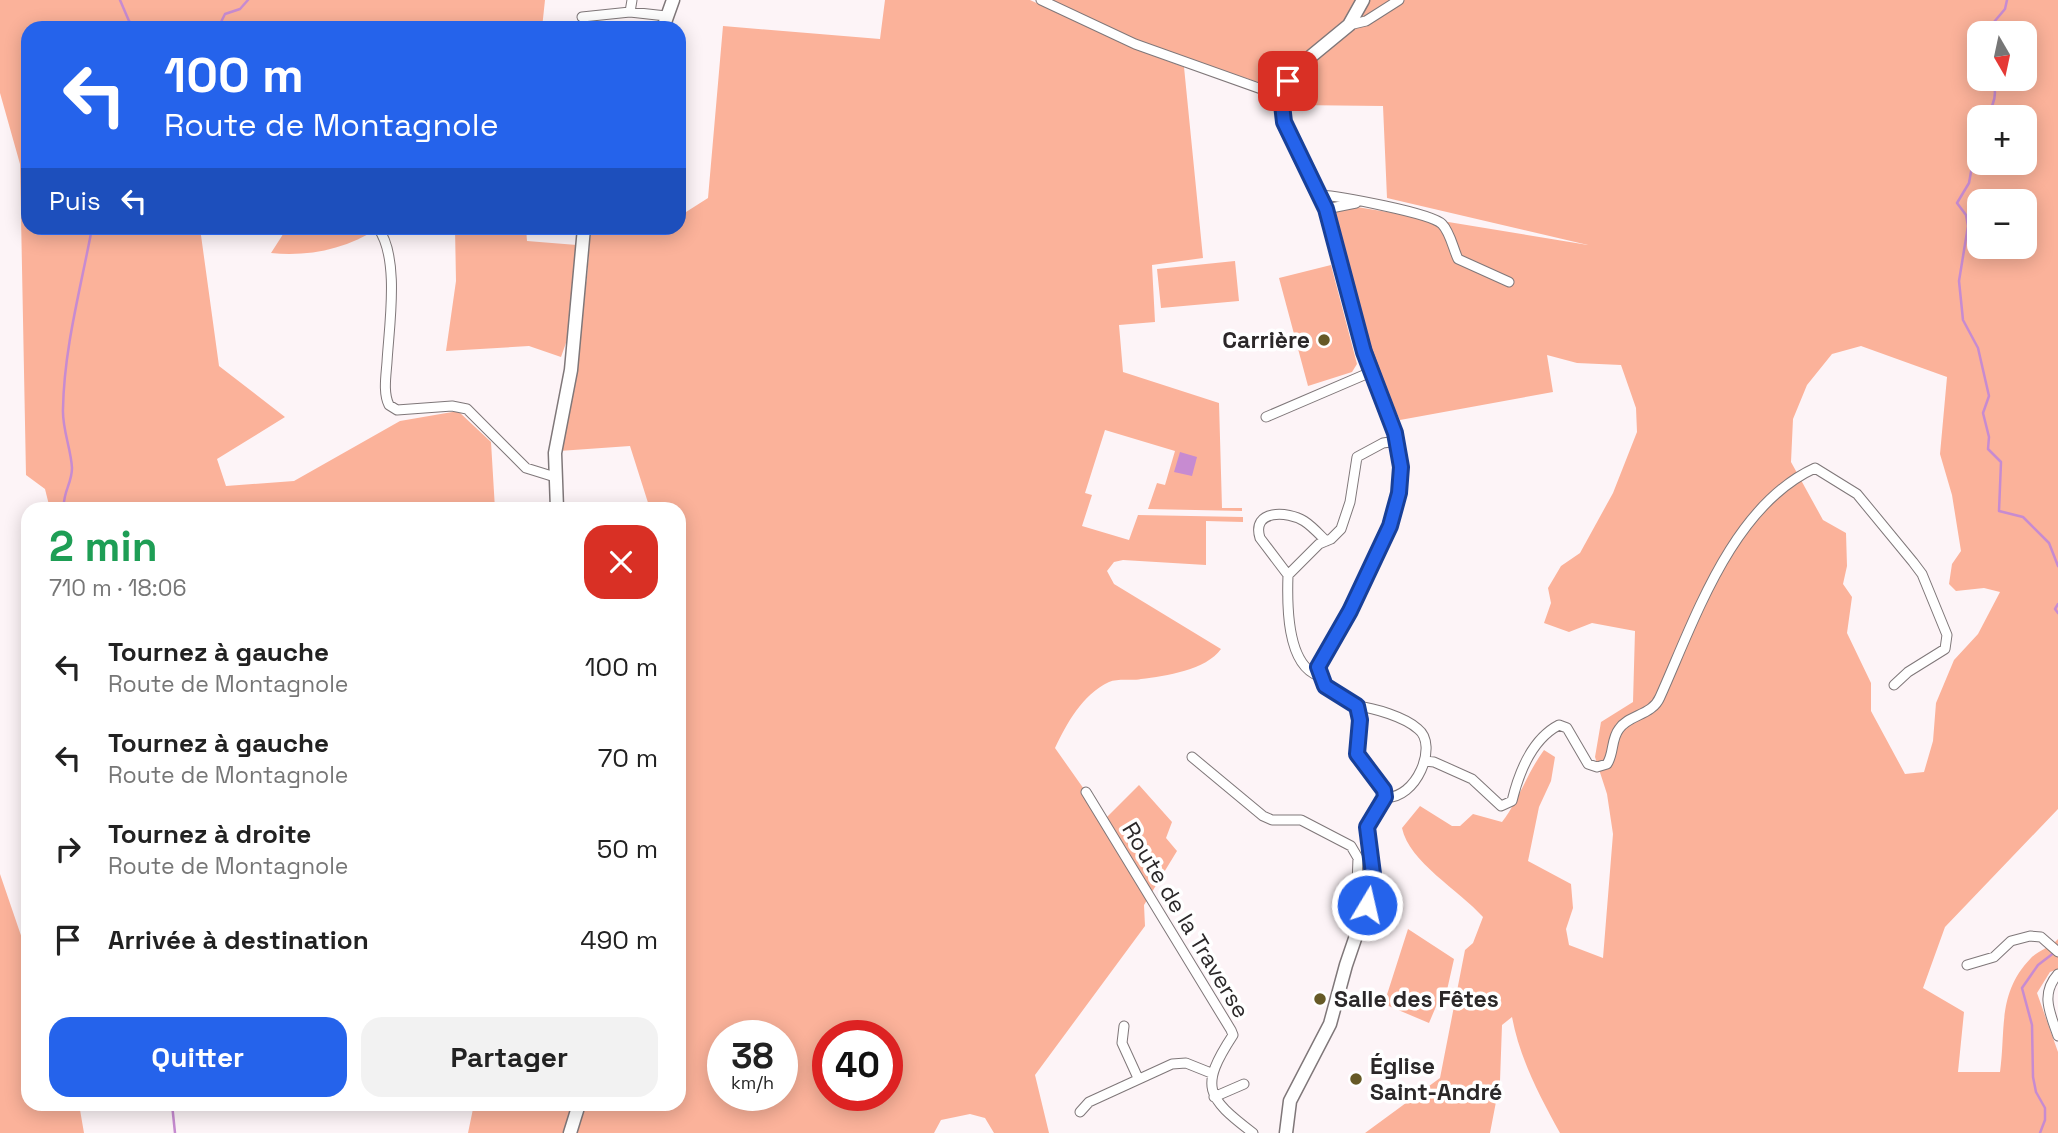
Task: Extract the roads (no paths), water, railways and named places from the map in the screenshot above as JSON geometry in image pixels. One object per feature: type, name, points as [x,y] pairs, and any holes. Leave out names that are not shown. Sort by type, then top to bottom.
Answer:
[{"type":"street","points":[[630,12],[632,0]]},
{"type":"street","points":[[664,21],[673,0]]},
{"type":"street","points":[[1041,0],[1135,44],[1281,96]]},
{"type":"street","points":[[1319,676],[1319,664],[1350,611],[1396,510],[1401,467],[1397,441],[1371,372],[1326,209],[1284,122],[1281,96],[1298,67],[1349,25],[1363,0]]},
{"type":"street","points":[[1349,25],[1366,21],[1399,0]]},
{"type":"street","points":[[582,17],[630,12],[661,21]]},
{"type":"street","points":[[1320,195],[1344,197],[1356,202],[1432,216],[1444,226],[1458,259],[1509,282]]},
{"type":"street","points":[[1326,209],[1356,202]]},
{"type":"street","points":[[382,235],[389,259],[386,390],[390,405],[397,410],[452,406],[467,409],[526,468],[555,477]]},
{"type":"street","points":[[557,502],[556,437],[574,342],[583,235]]},
{"type":"street","points":[[1266,417],[1371,372]]},
{"type":"street","points":[[1288,575],[1340,529],[1350,502],[1357,457],[1383,443],[1397,441]]},
{"type":"street","points":[[1425,761],[1434,762],[1472,779],[1501,806],[1512,800],[1521,772],[1534,748],[1547,732],[1559,725],[1567,728],[1588,764],[1607,764],[1619,728],[1650,710],[1657,702],[1700,604],[1733,546],[1779,491],[1797,477],[1815,468],[1857,494],[1913,562],[1922,574],[1947,635],[1945,649],[1908,672],[1895,685]]},
{"type":"street","points":[[1326,541],[1308,522],[1291,514],[1268,515],[1262,519],[1258,531],[1260,538],[1288,575],[1294,643],[1305,668],[1319,676],[1331,691],[1357,706],[1418,728],[1422,734],[1425,761],[1413,784],[1395,796],[1385,797]]},
{"type":"street","points":[[1289,1133],[1287,1116],[1296,1087],[1330,1024],[1346,965],[1370,897],[1373,874],[1367,827],[1385,797],[1383,784],[1363,765],[1357,754],[1360,720],[1357,706]]},
{"type":"street","points":[[1192,757],[1263,816],[1272,820],[1301,820],[1351,846],[1358,858],[1357,886],[1370,897]]},
{"type":"street","name":"Route de la Traverse","points":[[1086,792],[1231,1030],[1233,1035],[1211,1073]]},
{"type":"street","points":[[1966,965],[1994,957],[2011,941],[2030,936],[2042,937],[2056,949]]},
{"type":"street","points":[[2058,974],[2050,984],[2047,1001],[2058,1036]]},
{"type":"street","points":[[1124,1026],[1122,1043],[1138,1078]]},
{"type":"street","points":[[1080,1112],[1090,1102],[1138,1078],[1178,1063],[1186,1063],[1211,1073],[1214,1097],[1221,1107],[1253,1133]]},
{"type":"street","points":[[1214,1097],[1244,1084]]},
{"type":"street","points":[[570,1133],[577,1111]]},
{"type":"waterway","points":[[120,0],[129,21]]},
{"type":"waterway","points":[[222,21],[225,14],[240,9],[248,0]]},
{"type":"waterway","points":[[1995,21],[2005,9],[2007,0]]},
{"type":"waterway","points":[[1992,105],[1995,91]]},
{"type":"waterway","points":[[1970,175],[1969,183],[1957,203],[1966,215],[1968,226],[1959,281],[1963,320],[1978,348],[1989,396],[1983,413],[1989,437],[1988,449],[2001,462],[1999,511],[2023,517],[2049,543],[2058,566]]},
{"type":"waterway","points":[[64,502],[72,468],[63,416],[64,386],[91,235]]},
{"type":"waterway","points":[[2058,604],[2055,609],[2058,613]]},
{"type":"waterway","points":[[2040,1133],[2045,1120],[2045,1108],[2036,1092],[2033,1077],[2032,1025],[2022,988],[2038,965],[2055,952],[2058,946]]},
{"type":"waterway","points":[[173,1111],[175,1133]]},
{"type":"place","name":"Carrière","points":[[1324,340]]},
{"type":"place","name":"Salle des Fêtes","points":[[1320,999]]},
{"type":"place","name":"Église Saint-André","points":[[1356,1079]]}]
